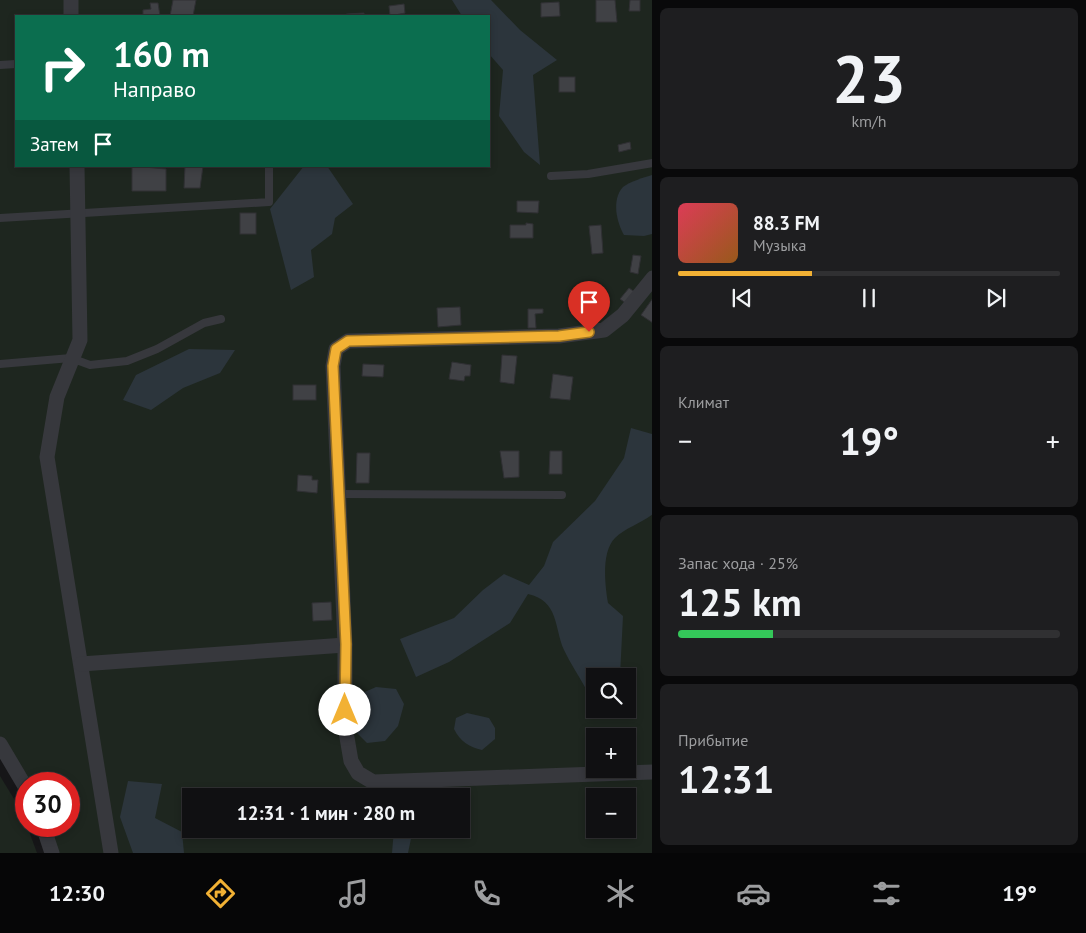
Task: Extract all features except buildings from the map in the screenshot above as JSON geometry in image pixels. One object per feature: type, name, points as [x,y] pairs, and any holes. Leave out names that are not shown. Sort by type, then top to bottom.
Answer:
[{"type":"street","points":[[71,0],[71,15]]},
{"type":"street","points":[[77,167],[80,340],[57,396],[47,457],[111,853]]},
{"type":"street","points":[[652,278],[623,315],[604,330],[559,336],[348,341],[336,349],[333,366],[346,644],[345,726],[351,761],[358,773],[373,782],[652,772]]},
{"type":"street","points":[[81,664],[346,644]]},
{"type":"street","points":[[0,744],[17,772]]},
{"type":"street","points":[[47,837],[52,853]]},
{"type":"lane","points":[[0,65],[15,64]]},
{"type":"lane","points":[[551,176],[588,174],[652,163]]},
{"type":"lane","points":[[0,218],[79,215],[270,202],[269,167]]},
{"type":"lane","points":[[0,364],[72,358],[90,365],[127,361],[157,349],[204,323],[221,319]]},
{"type":"lane","points":[[339,494],[562,495]]},
{"type":"shaded area","points":[[0,0],[652,0],[652,853],[52,853],[47,837],[80,837],[80,772],[18,772],[0,744]]},
{"type":"shaded area","points":[[452,0],[491,0],[520,30],[557,60],[533,75],[540,165],[524,152],[499,116],[503,70],[490,55],[490,15],[461,15]]},
{"type":"shaded area","points":[[303,167],[328,167],[353,204],[335,218],[332,234],[311,250],[314,277],[291,290],[270,209]]},
{"type":"shaded area","points":[[652,175],[652,234],[644,236],[624,235],[616,211],[619,192],[629,183]]},
{"type":"shaded area","points":[[189,349],[235,350],[220,373],[183,388],[151,410],[123,400],[136,375]]},
{"type":"shaded area","points":[[631,428],[652,434],[652,515],[615,538],[606,560],[605,578],[608,603],[623,616],[620,668],[586,668],[586,689],[564,650],[554,616],[550,609],[538,597],[528,594],[510,623],[449,662],[416,677],[400,639],[454,618],[483,590],[504,574],[529,585],[544,566],[553,542],[595,501],[624,458]]},
{"type":"shaded area","points":[[376,687],[396,689],[404,704],[398,726],[385,741],[367,743],[353,729],[351,704],[358,695]]},
{"type":"shaded area","points":[[467,713],[489,718],[495,728],[495,739],[482,750],[465,743],[454,729],[456,718]]},
{"type":"shaded area","points":[[0,776],[15,801],[15,837],[31,837],[37,853],[0,853]]},
{"type":"shaded area","points":[[128,781],[162,784],[155,818],[182,832],[184,853],[133,853],[120,817]]},
{"type":"shaded area","points":[[393,838],[411,838],[408,853],[392,853]]},
{"type":"route","points":[[345,710],[346,644],[333,366],[336,349],[348,341],[559,336],[589,332]]}]
